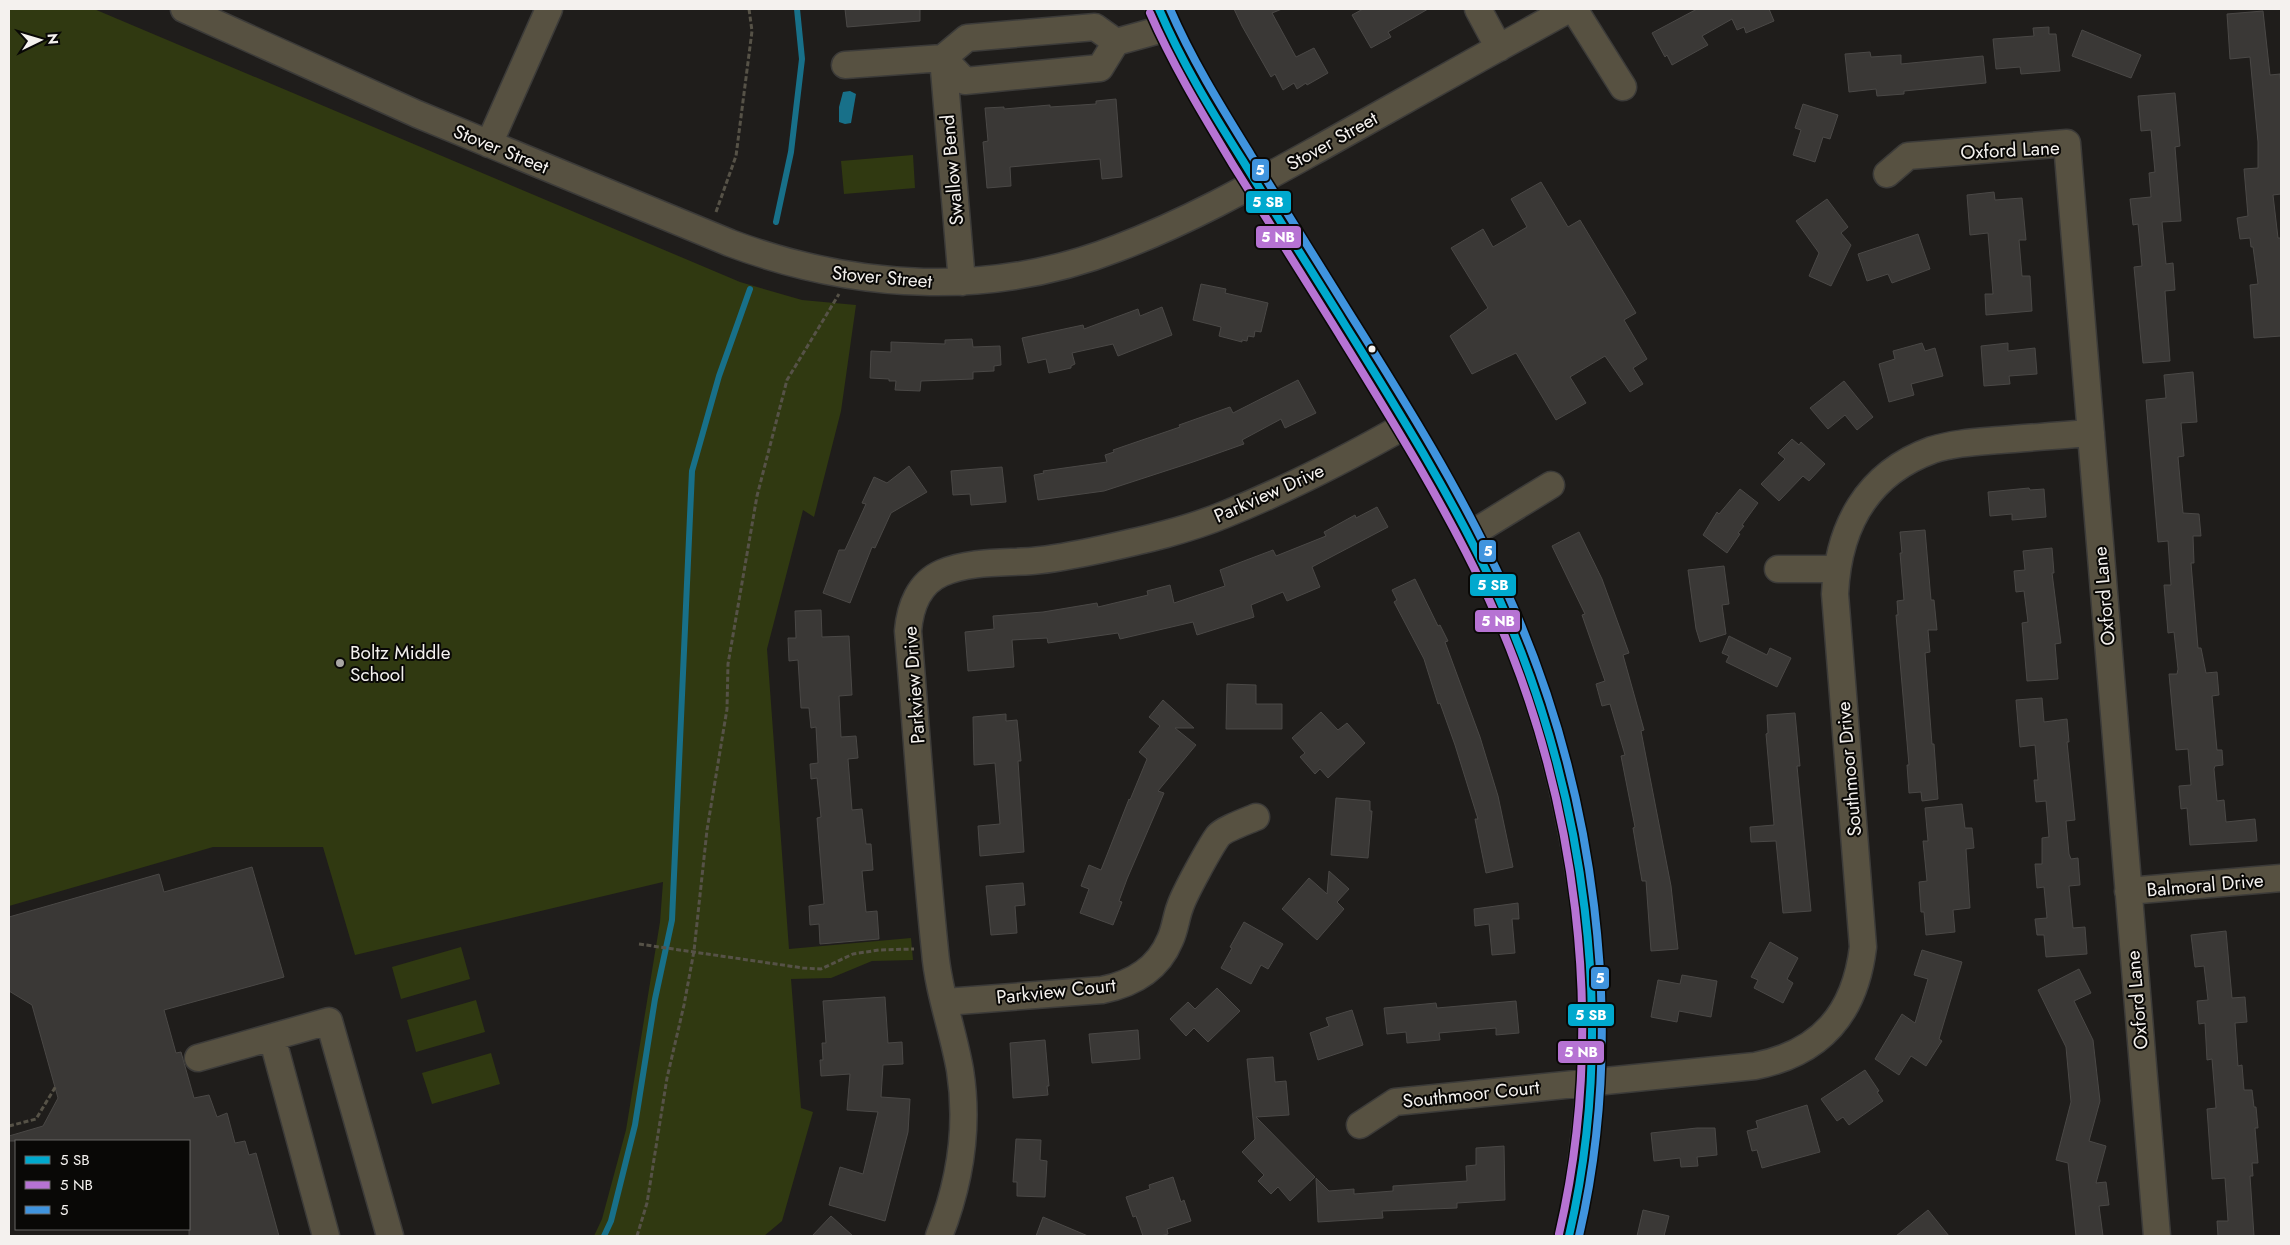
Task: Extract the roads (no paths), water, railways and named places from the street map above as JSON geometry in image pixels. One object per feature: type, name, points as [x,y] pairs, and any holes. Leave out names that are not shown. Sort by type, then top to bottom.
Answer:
[{"type":"street","name":"Stover Street","points":[[184,9],[215,15],[417,114],[708,234],[774,259],[848,276],[909,282],[962,282],[1010,277],[1064,266],[1117,249],[1168,227],[1256,183],[1569,9]]},
{"type":"street","points":[[489,144],[549,9]]},
{"type":"street","points":[[1478,9],[1499,48]]},
{"type":"street","points":[[1574,9],[1623,87]]},
{"type":"street","points":[[943,58],[965,81],[1100,68],[1116,42],[1163,18],[1202,95],[1406,424],[1468,536],[1498,596],[1525,665],[1548,736],[1566,805],[1579,878],[1591,985],[1589,1081],[1580,1177],[1570,1236]]},
{"type":"street","points":[[845,65],[943,58],[967,38],[1095,27],[1116,42]]},
{"type":"street","name":"Swallow Bend","points":[[943,58],[962,282]]},
{"type":"street","name":"Oxford Lane","points":[[1887,174],[1908,156],[2066,143],[2157,1236]]},
{"type":"street","name":"Parkview Drive","points":[[939,1236],[949,1212],[957,1182],[964,1113],[960,1070],[934,948],[908,631],[909,614],[916,597],[926,584],[940,574],[957,567],[1036,560],[1103,549],[1164,534],[1225,515],[1340,462],[1406,424]]},
{"type":"street","name":"Southmoor Drive","points":[[1589,1081],[1755,1066],[1776,1062],[1810,1045],[1830,1028],[1849,1000],[1856,984],[1863,947],[1835,594],[1836,569],[1843,540],[1851,521],[1864,500],[1878,484],[1897,468],[1933,450],[1958,444],[2090,433]]},
{"type":"street","points":[[1468,536],[1551,485]]},
{"type":"street","points":[[1778,569],[1836,569]]},
{"type":"street","name":"Parkview Court","points":[[945,1002],[1102,990],[1119,987],[1135,980],[1160,958],[1167,946],[1180,904],[1219,834],[1256,817]]},
{"type":"street","name":"Balmoral Drive","points":[[2128,891],[2281,878]]},
{"type":"street","points":[[198,1058],[329,1021],[390,1236]]},
{"type":"street","points":[[272,1037],[326,1236]]},
{"type":"street","name":"Southmoor Court","points":[[1360,1126],[1395,1102],[1589,1081]]},
{"type":"water","points":[[850,91],[856,94],[851,123],[845,124],[839,122],[839,107],[843,92]]},
{"type":"waterway","points":[[776,222],[791,152],[802,59],[797,9]]},
{"type":"waterway","points":[[604,1236],[611,1221],[635,1125],[655,999],[672,920],[692,471],[719,376],[750,289]]},
{"type":"place","name":"Boltz Middle School","points":[[340,663]]}]
